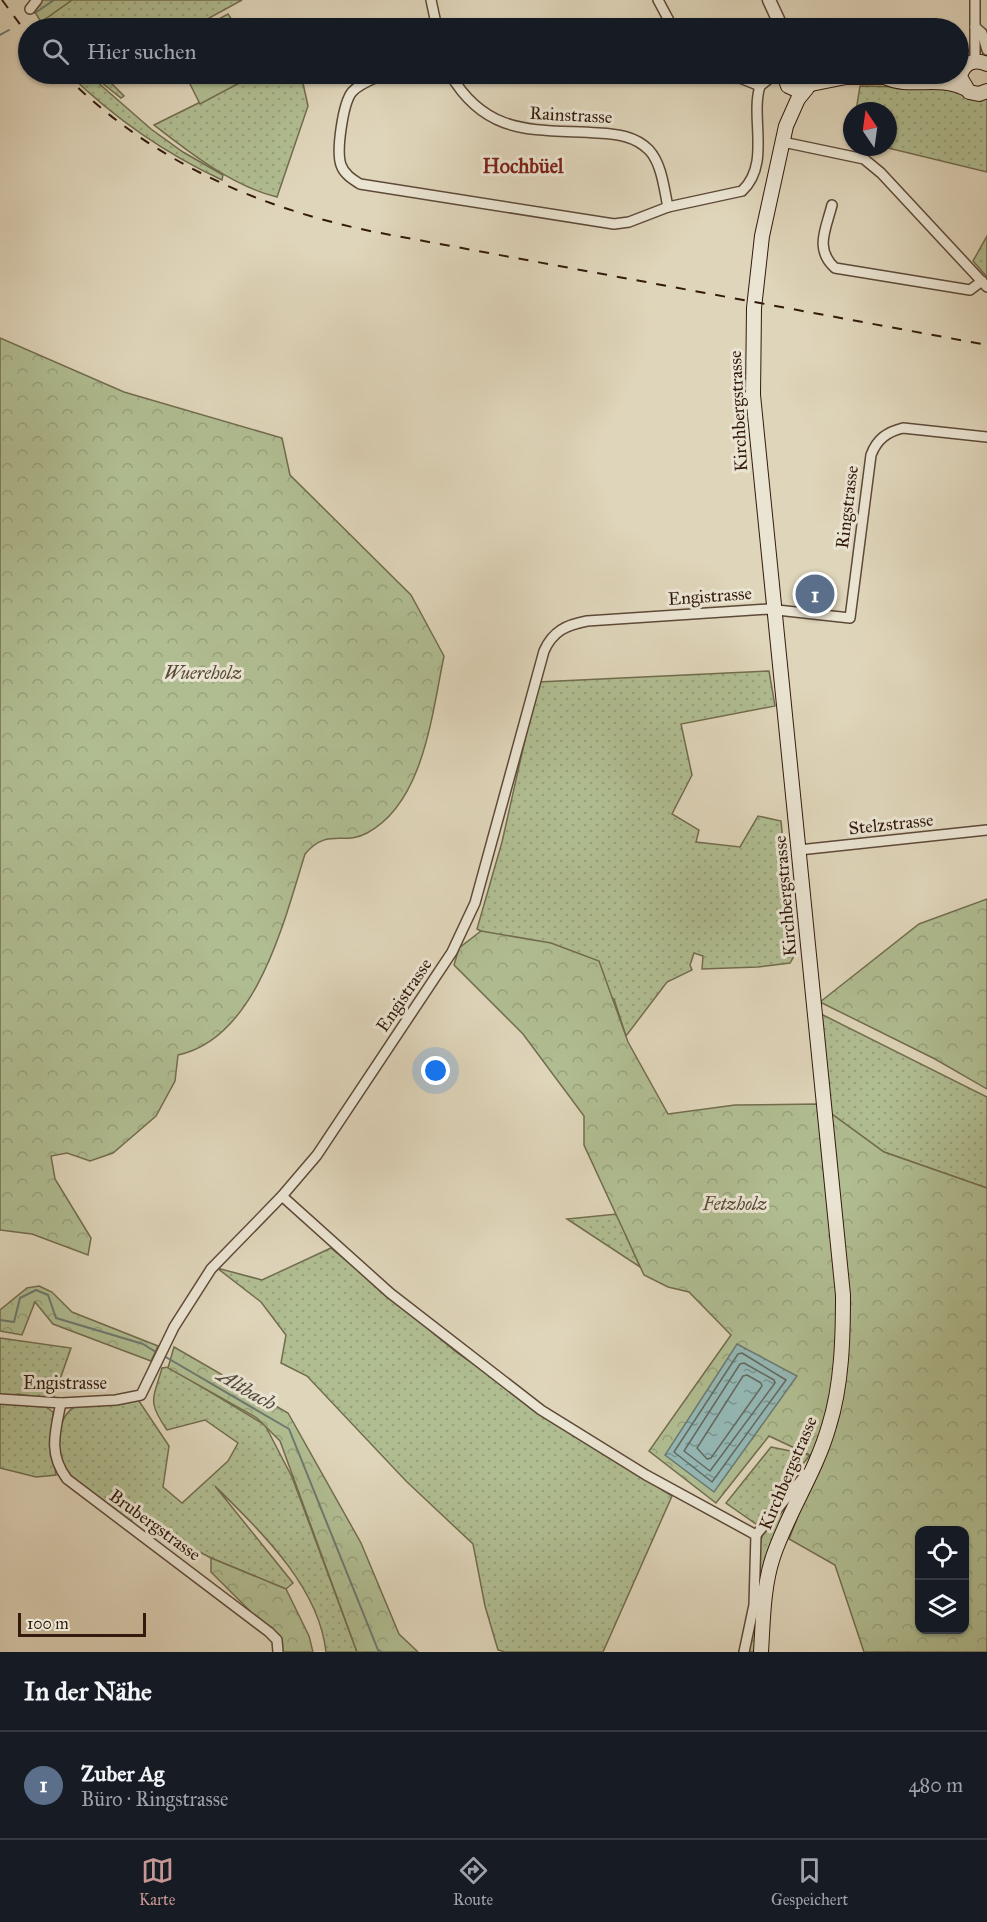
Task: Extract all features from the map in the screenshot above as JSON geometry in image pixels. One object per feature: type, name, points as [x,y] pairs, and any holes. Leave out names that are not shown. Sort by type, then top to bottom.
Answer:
[{"type":"main road","name":"Kirchbergstrasse","points":[[761,1652],[767,1581],[773,1556],[830,1427],[841,1347],[843,1294],[776,609],[755,427],[753,308],[769,206],[786,126],[785,84]]},
{"type":"main road","points":[[790,84],[795,90],[806,84]]},
{"type":"main road","name":"Kirchbergstrasse","points":[[786,126],[798,99],[809,84]]},
{"type":"main road","points":[[956,84],[974,94],[987,91]]},
{"type":"main road","points":[[963,84],[964,88]]},
{"type":"street","points":[[30,9],[37,0]]},
{"type":"street","points":[[431,0],[434,18]]},
{"type":"street","points":[[658,0],[668,18]]},
{"type":"street","points":[[769,0],[777,18]]},
{"type":"street","points":[[972,65],[975,0]]},
{"type":"street","points":[[975,27],[982,33],[987,50]]},
{"type":"street","points":[[362,84],[347,100],[338,150],[341,166],[351,179],[360,183],[614,224],[639,219],[668,207],[734,194],[748,185],[752,178],[759,136],[760,86]]},
{"type":"street","name":"Rainstrasse","points":[[456,84],[479,110],[502,124],[527,130],[616,134],[639,142],[650,151],[657,162],[668,207]]},
{"type":"street","points":[[755,84],[760,86]]},
{"type":"street","points":[[783,142],[864,159],[984,284],[970,290],[835,267],[824,258],[822,245],[832,205]]},
{"type":"street","name":"Ringstrasse","points":[[776,609],[850,618],[871,455],[882,437],[890,431],[903,428],[987,437]]},
{"type":"street","name":"Engistrasse","points":[[0,1400],[61,1403],[116,1400],[141,1395],[178,1319],[211,1269],[282,1196],[317,1155],[452,952],[475,903],[549,641],[558,630],[569,624],[587,621],[776,609]]},
{"type":"street","name":"Stelzstrasse","points":[[799,849],[987,830]]},
{"type":"street","points":[[282,1196],[390,1293],[541,1410],[646,1475],[756,1535]]},
{"type":"street","name":"Brubergstrasse","points":[[61,1403],[54,1456],[67,1479],[262,1626],[276,1640],[278,1652]]},
{"type":"street","points":[[744,1652],[754,1605],[756,1535],[814,1464]]},
{"type":"green space","points":[[40,0],[72,0],[47,18],[39,18],[33,9]]},
{"type":"green space","points":[[72,0],[242,0],[209,18],[46,18]]},
{"type":"green space","points":[[80,84],[99,84],[151,129],[183,152],[223,175],[222,180],[141,134]]},
{"type":"green space","points":[[104,84],[112,84],[124,96],[121,98]]},
{"type":"green space","points":[[190,84],[237,84],[200,104]]},
{"type":"green space","points":[[237,84],[303,84],[308,106],[277,197],[228,177],[154,125]]},
{"type":"green space","points":[[860,86],[952,88],[987,95],[987,172],[897,150],[897,102],[857,102]]},
{"type":"green space","points":[[987,236],[987,277],[973,261]]},
{"type":"green space","name":"Wuereholz","points":[[0,338],[124,392],[282,438],[290,475],[411,595],[444,656],[422,755],[401,801],[386,819],[367,833],[358,837],[321,841],[305,854],[276,943],[247,1002],[228,1026],[205,1044],[178,1055],[175,1081],[156,1116],[113,1153],[90,1161],[67,1153],[51,1156],[55,1179],[91,1238],[88,1255],[32,1234],[0,1230]]},
{"type":"green space","points":[[769,671],[775,706],[681,724],[692,775],[672,814],[699,830],[696,842],[740,847],[758,816],[781,821],[794,956],[790,963],[758,967],[702,969],[703,956],[694,953],[690,965],[692,970],[667,982],[626,1036],[614,999],[477,929],[502,842],[538,682]]},
{"type":"green space","points":[[987,899],[987,1089],[935,1059],[820,1002],[919,924]]},
{"type":"green space","name":"Fetzholz","points":[[481,931],[551,943],[599,961],[628,1042],[668,1114],[735,1105],[818,1104],[884,1152],[987,1188],[987,1652],[864,1652],[835,1565],[789,1539],[820,1460],[769,1436],[716,1503],[649,1451],[731,1335],[689,1292],[668,1287],[644,1275],[584,1145],[584,1116],[523,1034],[454,965],[459,948]]},
{"type":"green space","points":[[813,1010],[987,1097],[987,1188],[884,1152],[818,1104]]},
{"type":"green space","points":[[617,1214],[640,1267],[567,1219]]},
{"type":"green space","points":[[331,1248],[456,1352],[568,1430],[672,1496],[603,1652],[505,1652],[498,1650],[485,1606],[473,1544],[406,1481],[307,1376],[281,1363],[286,1335],[261,1302],[217,1268],[262,1280]]},
{"type":"green space","points":[[39,1286],[52,1292],[72,1312],[158,1346],[151,1361],[53,1324],[35,1302],[22,1335],[0,1331],[0,1310],[27,1288]]},
{"type":"green space","points":[[0,1338],[71,1348],[52,1402],[19,1394],[0,1397]]},
{"type":"green space","points":[[174,1347],[288,1413],[361,1543],[399,1634],[418,1652],[357,1652],[280,1441],[257,1418],[168,1368]]},
{"type":"green space","points":[[169,1367],[265,1425],[292,1477],[357,1652],[326,1652],[321,1628],[312,1604],[299,1582],[268,1540],[215,1486],[293,1583],[286,1589],[211,1558],[135,1518],[128,1522],[90,1497],[69,1475],[58,1449],[62,1422],[75,1407],[98,1402],[139,1401],[169,1446],[163,1487],[182,1503],[228,1461],[238,1443],[205,1420],[167,1430],[154,1406],[154,1394],[162,1368]]},
{"type":"green space","points":[[0,1402],[42,1404],[53,1412],[52,1446],[56,1475],[36,1477],[0,1468]]},
{"type":"green space","points":[[771,1447],[810,1455],[756,1524],[726,1503]]},
{"type":"green space","points":[[802,1481],[791,1503],[756,1652],[746,1652],[763,1533]]},
{"type":"green space","points":[[211,1558],[286,1589],[309,1636],[313,1652],[281,1652],[279,1640],[211,1572]]},
{"type":"water","points":[[737,1344],[797,1376],[714,1492],[665,1455]]},
{"type":"waterway","points":[[35,13],[54,0]]},
{"type":"waterway","points":[[0,35],[9,30]]},
{"type":"waterway","name":"Altbach","points":[[0,1320],[14,1322],[20,1298],[36,1290],[48,1295],[56,1318],[143,1344],[159,1354]]},
{"type":"waterway","name":"Altbach","points":[[164,1356],[289,1429],[378,1650],[382,1652]]},
{"type":"railway","points":[[2,0],[18,22]]},
{"type":"railway","points":[[75,84],[132,132],[207,176],[247,194],[331,222],[987,345]]},
{"type":"place","name":"Zuber Ag","points":[[815,594]]},
{"type":"district","name":"Hochbüel","points":[[523,166]]}]
